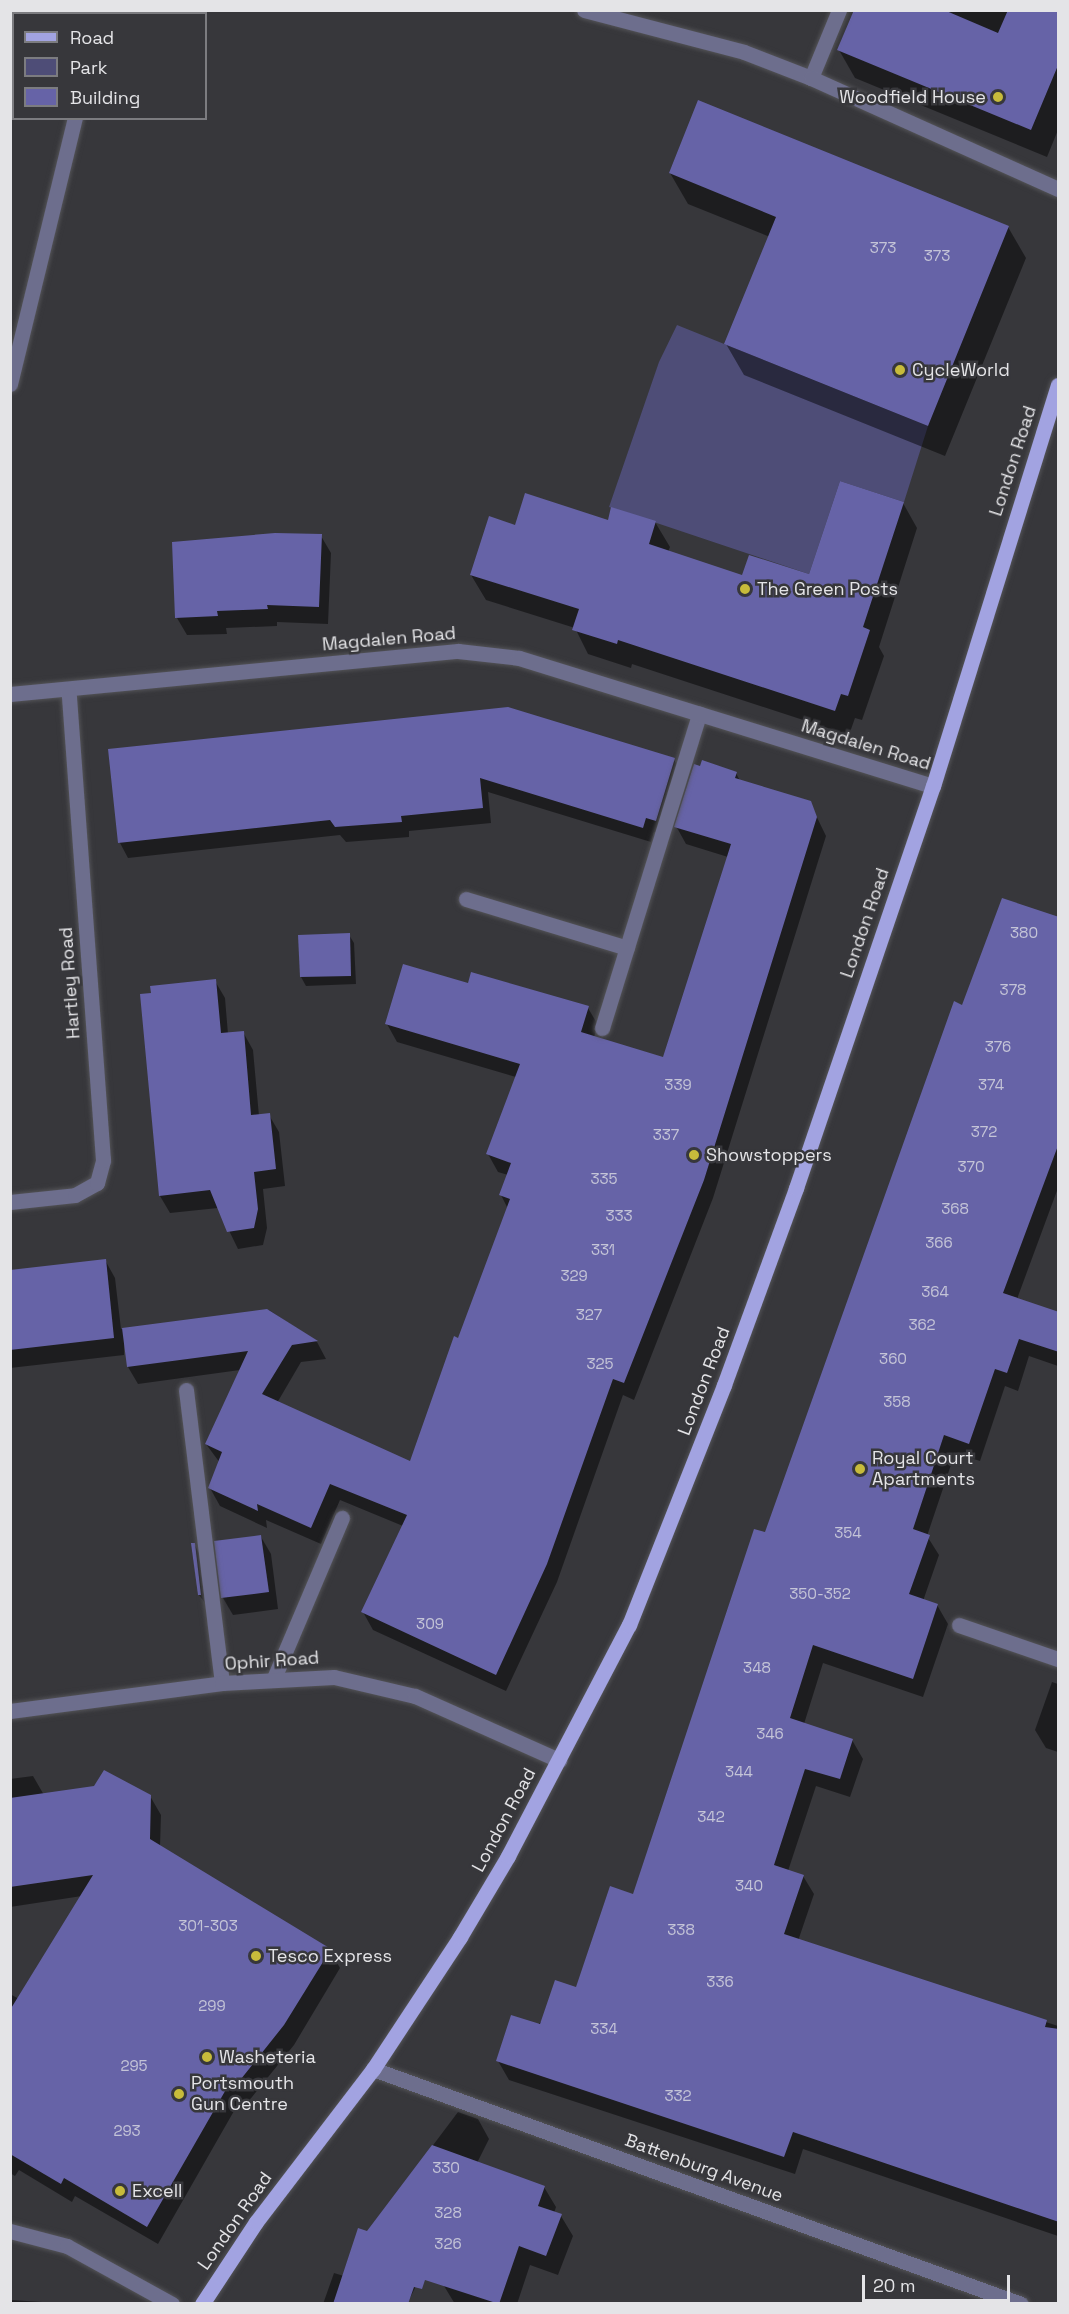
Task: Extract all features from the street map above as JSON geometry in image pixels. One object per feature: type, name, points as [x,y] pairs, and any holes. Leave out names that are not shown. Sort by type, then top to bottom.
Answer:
[{"type":"main road","name":"London Road","points":[[202,2304],[256,2222],[373,2069],[460,1937],[559,1760],[629,1625],[724,1385],[933,786],[1052,419],[1059,385]]},
{"type":"street","points":[[584,10],[744,52],[811,78],[1059,189]]},
{"type":"street","points":[[811,78],[839,10]]},
{"type":"street","points":[[10,384],[75,120]]},
{"type":"street","name":"Magdalen Road","points":[[10,694],[458,651],[519,658],[933,786]]},
{"type":"street","name":"Hartley Road","points":[[10,1202],[75,1195],[97,1183],[103,1160],[68,689]]},
{"type":"street","points":[[602,1028],[699,714]]},
{"type":"street","points":[[466,899],[627,948]]},
{"type":"street","points":[[186,1390],[222,1683]]},
{"type":"street","points":[[274,1678],[342,1518]]},
{"type":"street","points":[[959,1625],[1059,1659]]},
{"type":"street","name":"Ophir Road","points":[[10,1711],[222,1683],[274,1678],[334,1677],[376,1684],[415,1696],[559,1760]]},
{"type":"street","name":"Battenburg Avenue","points":[[373,2069],[1021,2304]]},
{"type":"street","points":[[10,2231],[67,2246],[172,2304]]},
{"type":"green space","points":[[677,325],[928,426],[904,502],[840,481],[809,574],[609,507],[659,362]]},
{"type":"building","name":"Woodfield House","points":[[854,10],[944,10],[998,33],[1008,10],[1059,10],[1059,63],[1031,130],[837,50]]},
{"type":"building","points":[[698,100],[1009,226],[928,426],[724,344],[776,217],[669,173]]},
{"type":"building","points":[[840,481],[904,502],[863,627],[870,630],[848,696],[841,694],[835,711],[618,640],[617,644],[572,630],[579,609],[470,575],[489,516],[515,525],[525,493],[608,520],[611,507],[656,521],[649,544],[742,575],[749,555],[809,574]]},
{"type":"building","points":[[275,533],[322,534],[319,607],[267,605],[268,609],[217,611],[218,616],[175,618],[172,542]]},
{"type":"building","points":[[508,707],[675,758],[656,821],[646,818],[643,828],[480,778],[483,808],[401,816],[402,822],[335,827],[330,820],[118,843],[108,749]]},
{"type":"building","points":[[702,760],[737,772],[735,778],[811,801],[817,817],[704,1180],[624,1383],[613,1379],[547,1564],[496,1675],[361,1612],[407,1515],[330,1484],[311,1528],[257,1504],[258,1511],[208,1488],[222,1452],[205,1444],[248,1351],[127,1367],[122,1328],[267,1309],[318,1341],[292,1345],[262,1394],[410,1461],[454,1336],[458,1338],[510,1199],[499,1195],[511,1163],[486,1154],[520,1064],[385,1024],[403,964],[468,983],[471,972],[589,1006],[581,1032],[663,1057],[731,844],[674,827],[694,764],[700,766]]},
{"type":"building","points":[[1002,898],[1059,917],[1059,1143],[1003,1293],[1059,1312],[1059,1352],[1019,1339],[1007,1373],[995,1369],[969,1444],[944,1435],[913,1529],[930,1535],[909,1594],[938,1604],[913,1679],[813,1645],[790,1718],[853,1739],[840,1779],[805,1769],[774,1865],[804,1875],[784,1934],[1047,2020],[1045,2027],[1059,2029],[1059,2222],[793,2132],[784,2157],[496,2061],[511,2015],[540,2024],[555,1980],[576,1987],[610,1886],[633,1894],[754,1529],[765,1532],[954,1001],[962,1005]]},
{"type":"building","points":[[350,933],[351,976],[300,977],[298,935]]},
{"type":"building","points":[[216,979],[221,1033],[244,1031],[251,1115],[270,1113],[276,1169],[254,1172],[258,1209],[254,1228],[227,1232],[210,1190],[159,1196],[140,994],[151,993],[150,986]]},
{"type":"building","points":[[106,1259],[114,1338],[10,1350],[10,1270]]},
{"type":"building","points":[[261,1535],[269,1592],[221,1598],[214,1541]]},
{"type":"building","points":[[191,1543],[195,1543],[201,1595],[198,1595]]},
{"type":"building","points":[[104,1770],[151,1795],[150,1839],[331,1949],[284,2025],[233,2089],[228,2086],[147,2227],[64,2178],[61,2184],[10,2154],[10,2010],[93,1875],[10,1887],[10,1798],[94,1786]]},
{"type":"building","points":[[432,2145],[545,2186],[538,2206],[562,2214],[546,2256],[519,2246],[499,2304],[425,2280],[422,2289],[414,2287],[408,2304],[333,2304],[358,2228],[367,2231]]},
{"type":"place","name":"Woodfield House","points":[[998,97]]},
{"type":"place","name":"CycleWorld","points":[[900,370]]},
{"type":"place","name":"The Green Posts","points":[[745,589]]},
{"type":"place","name":"Showstoppers","points":[[694,1155]]},
{"type":"place","name":"Royal Court Apartments","points":[[860,1469]]},
{"type":"place","name":"Tesco Express","points":[[256,1956]]},
{"type":"place","name":"Washeteria","points":[[207,2057]]},
{"type":"place","name":"Portsmouth Gun Centre","points":[[179,2094]]},
{"type":"place","name":"Excell","points":[[120,2191]]}]
